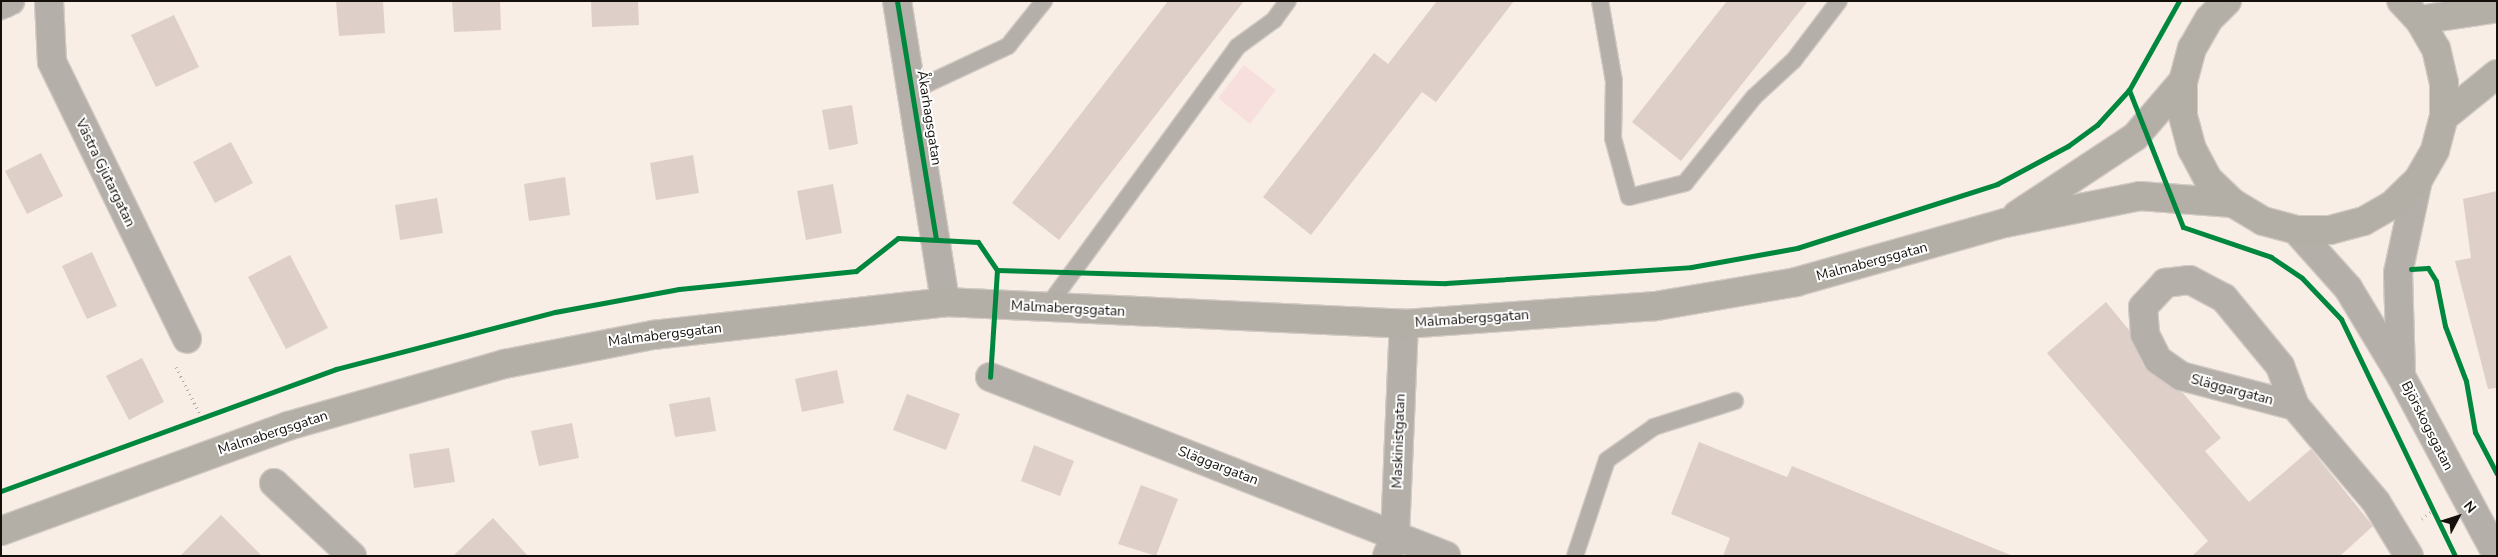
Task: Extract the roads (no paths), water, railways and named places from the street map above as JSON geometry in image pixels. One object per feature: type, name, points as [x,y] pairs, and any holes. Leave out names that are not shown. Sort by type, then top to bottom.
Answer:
[{"type":"main road","points":[[2217,7],[2192,48],[2183,81],[2183,116],[2192,149],[2208,179],[2233,203],[2262,221],[2296,230],[2330,230],[2364,221],[2393,204],[2418,180],[2435,150],[2444,117],[2444,83],[2436,49],[2410,10]]},
{"type":"main road","points":[[2410,10],[2497,8]]},
{"type":"main road","points":[[2444,117],[2497,74]]},
{"type":"main road","name":"Malmabergsgatan","points":[[2005,223],[2135,137],[2183,81]]},
{"type":"main road","name":"Malmabergsgatan","points":[[1,531],[288,426],[504,364],[653,335],[945,302],[1404,324],[1666,304],[1796,282],[2005,223],[2140,196],[2233,203]]},
{"type":"street","points":[[1,5],[10,1]]},
{"type":"street","name":"Västra Gjutargatan","points":[[49,1],[52,62],[186,339]]},
{"type":"street","name":"Åkarhagsgatan","points":[[897,1],[914,90],[945,302]]},
{"type":"street","name":"Björskogsgatan","points":[[2401,376],[2398,272],[2418,180]]},
{"type":"street","name":"Björskogsgatan","points":[[2296,230],[2348,288],[2401,376],[2497,555]]},
{"type":"street","name":"Släggargatan","points":[[2295,406],[2181,376],[2158,360],[2145,334],[2142,307],[2166,283],[2190,280],[2224,298],[2280,366],[2295,406],[2376,502],[2408,556]]},
{"type":"street","name":"Maskinistgatan","points":[[1391,546],[1404,324]]},
{"type":"street","name":"Släggargatan","points":[[990,377],[1391,546],[1446,556]]},
{"type":"street","points":[[274,483],[352,556]]},
{"type":"lane","points":[[914,90],[1008,46],[1044,1]]},
{"type":"lane","points":[[1047,307],[1237,47],[1274,20],[1288,1]]},
{"type":"lane","points":[[1600,1],[1614,81],[1613,138],[1629,197],[1685,183],[1754,98],[1794,60],[1839,1]]},
{"type":"lane","points":[[1575,556],[1607,460],[1654,427],[1735,401]]}]
